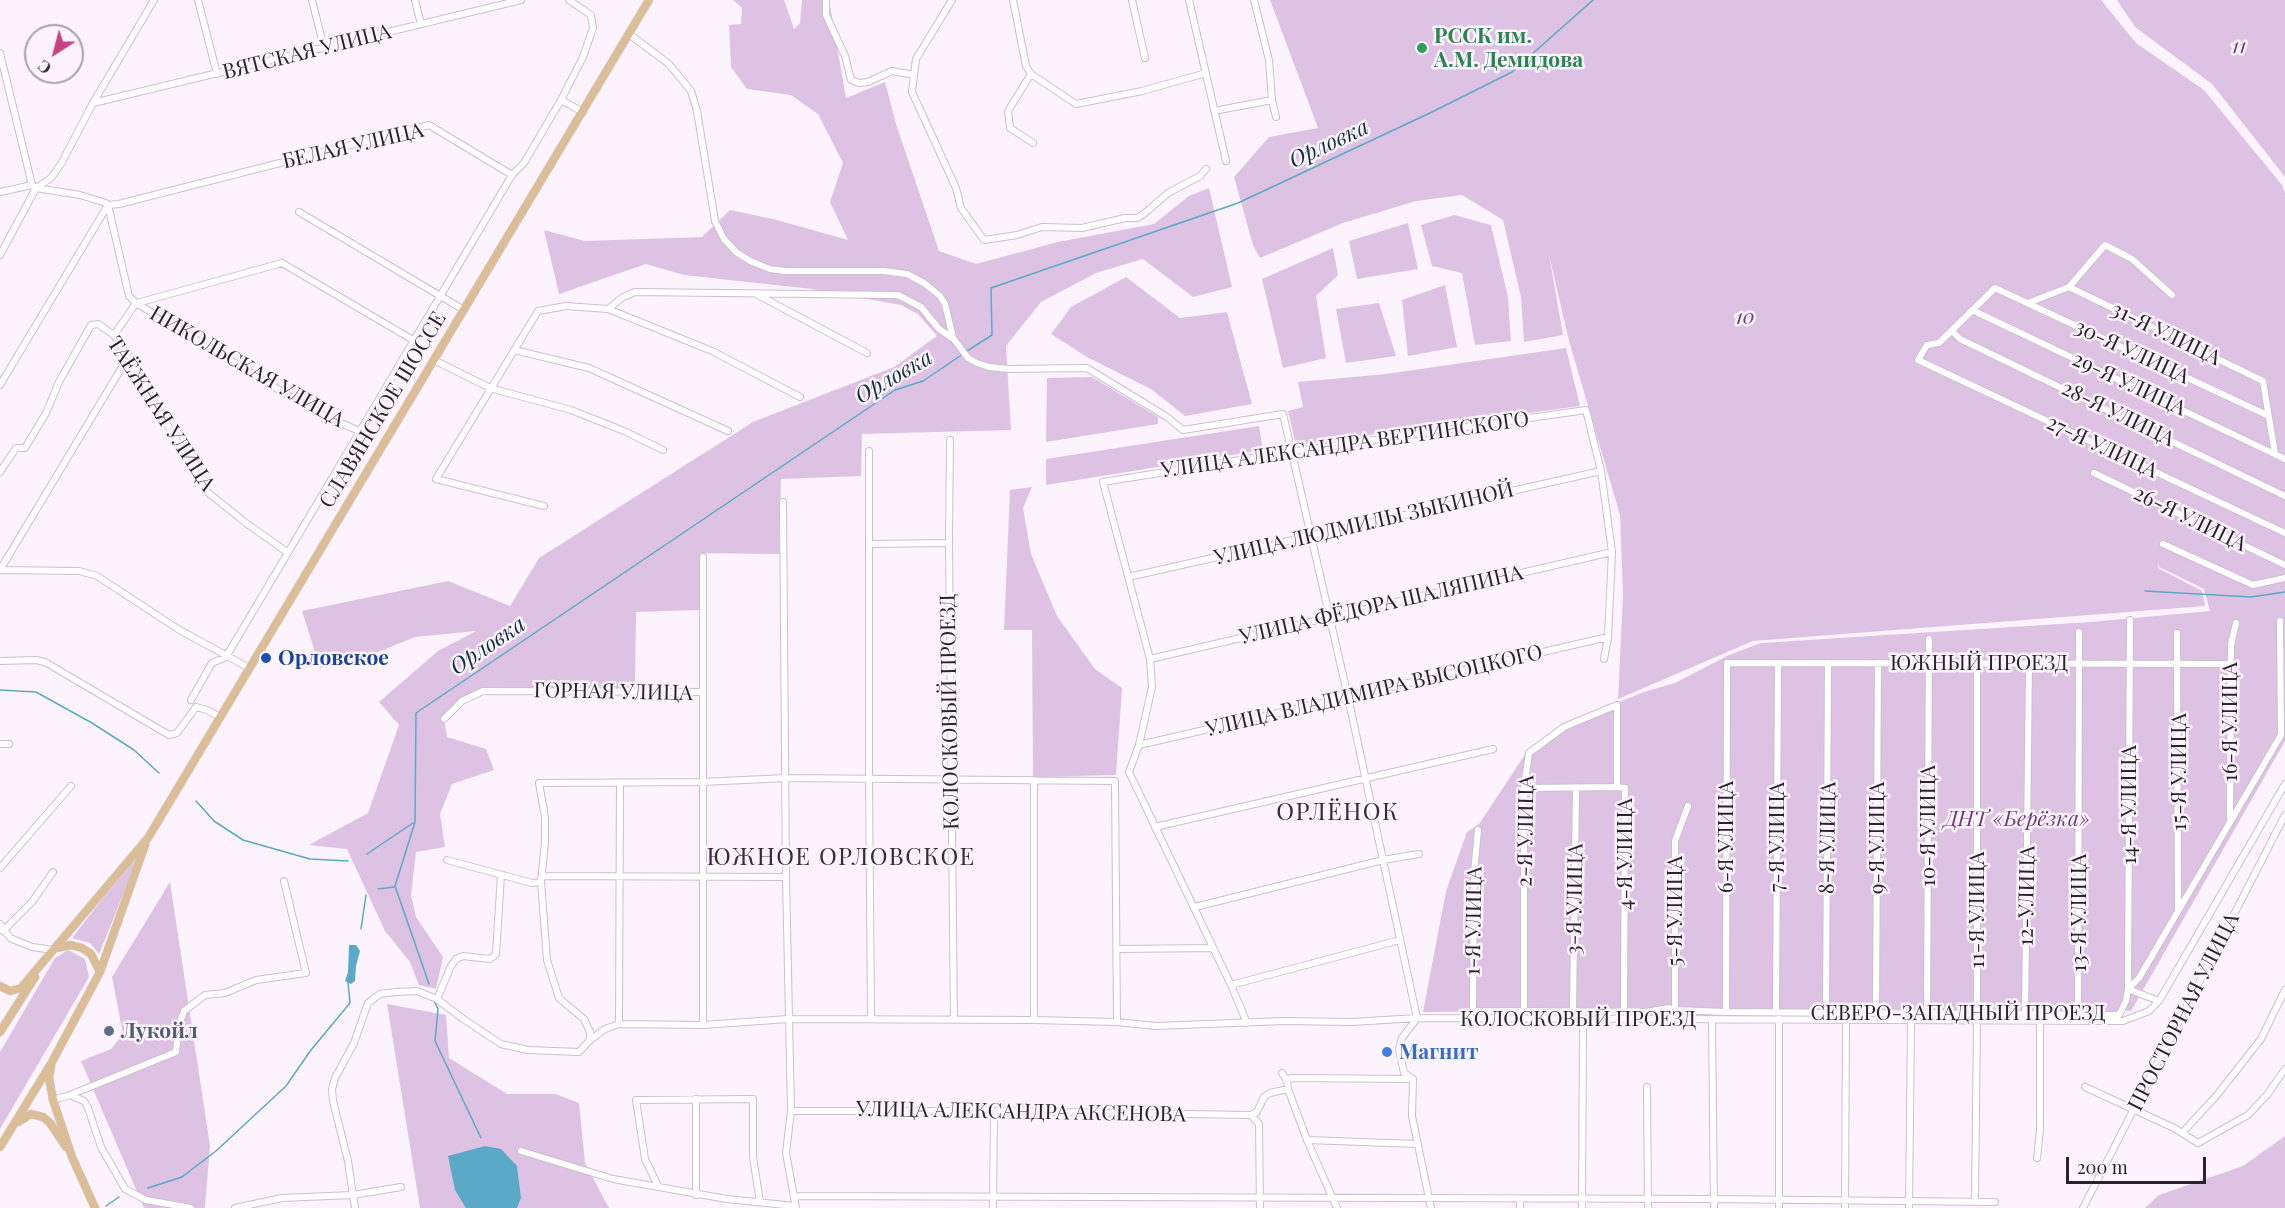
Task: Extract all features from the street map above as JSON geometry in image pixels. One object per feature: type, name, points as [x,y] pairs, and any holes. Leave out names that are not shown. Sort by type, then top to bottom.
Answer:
[{"type":"main road","name":"СЛАВЯНСКОЕ ШОССЕ","points":[[8,1135],[52,1062],[100,972],[122,904],[148,838],[649,0]]},
{"type":"main road","name":"СЛАВЯНСКОЕ ШОССЕ","points":[[53,950],[148,838]]},
{"type":"main road","points":[[0,986],[10,991],[21,988],[53,950],[66,945],[82,948],[91,954],[100,972]]},
{"type":"main road","points":[[0,1032],[53,950]]},
{"type":"main road","points":[[52,1062],[49,1077],[53,1100],[72,1157],[96,1208]]},
{"type":"main road","points":[[0,1147],[24,1117],[37,1114],[50,1123],[72,1157]]},
{"type":"street","points":[[198,0],[217,74]]},
{"type":"street","points":[[312,0],[324,48]]},
{"type":"street","points":[[415,0],[421,24]]},
{"type":"street","name":"ВЯТСКАЯ УЛИЦА","points":[[93,103],[521,0]]},
{"type":"street","points":[[191,700],[212,663],[226,657],[512,175],[524,163],[561,100],[583,57],[593,28],[591,15],[569,0]]},
{"type":"street","points":[[826,0],[826,15],[845,56],[852,80],[859,83],[868,82],[892,71],[914,75]]},
{"type":"street","points":[[952,0],[916,59],[912,92],[956,188],[961,208],[984,240],[1017,235],[1042,227],[1082,228],[1106,221],[1137,218],[1168,193],[1200,176],[1206,169]]},
{"type":"street","points":[[1013,0],[1026,66],[1031,74],[1076,104],[1142,91],[1206,73]]},
{"type":"street","points":[[1132,0],[1145,58]]},
{"type":"street","points":[[1189,0],[1226,160]]},
{"type":"street","points":[[1254,0],[1269,60],[1272,100],[1276,117]]},
{"type":"street","points":[[0,192],[42,185],[56,172],[151,1]]},
{"type":"street","points":[[629,34],[669,64],[691,91],[697,111],[715,220],[724,239],[736,252],[759,265],[785,271],[883,271],[907,274],[924,283],[940,296],[945,304],[953,338]]},
{"type":"street","points":[[0,53],[34,186],[0,255]]},
{"type":"street","points":[[1031,74],[1008,111],[1010,128],[1033,143]]},
{"type":"street","points":[[561,100],[583,112]]},
{"type":"street","points":[[1214,111],[1272,100]]},
{"type":"street","name":"БЕЛАЯ УЛИЦА","points":[[108,205],[429,125],[512,175]]},
{"type":"street","points":[[34,186],[106,202],[129,296],[136,303]]},
{"type":"street","points":[[0,385],[108,205]]},
{"type":"street","points":[[299,212],[464,310]]},
{"type":"street","points":[[2028,303],[2069,287],[2105,245],[2132,259],[2172,295]]},
{"type":"street","points":[[114,335],[136,303],[282,263],[413,340]]},
{"type":"street","name":"31-Я УЛИЦА","points":[[2069,287],[2263,381],[2269,416]]},
{"type":"street","name":"30-Я УЛИЦА","points":[[1972,310],[1995,288],[2269,416]]},
{"type":"street","points":[[608,309],[623,297],[635,292],[898,295],[921,307],[939,329],[953,338],[968,358],[988,367],[1087,368],[1167,417],[1183,430],[1283,414],[1309,536],[1348,697],[1417,1018],[1402,1038],[1399,1050],[1404,1073],[1413,1079]]},
{"type":"street","points":[[755,293],[867,353]]},
{"type":"street","name":"НИКОЛЬСКАЯ УЛИЦА","points":[[136,303],[312,410],[359,431]]},
{"type":"street","points":[[544,506],[436,479],[538,311],[566,306],[608,309],[712,351],[800,397]]},
{"type":"street","points":[[1952,331],[1972,310]]},
{"type":"street","name":"29-Я УЛИЦА","points":[[1972,310],[2285,459]]},
{"type":"street","name":"ТАЁЖНАЯ УЛИЦА","points":[[0,472],[16,448],[25,448],[41,422],[59,382],[91,325],[98,324],[114,335],[206,491],[287,552]]},
{"type":"street","name":"27-Я УЛИЦА","points":[[1952,331],[1939,343],[1927,345],[1918,360],[2285,533]]},
{"type":"street","name":"28-Я УЛИЦА","points":[[1952,331],[1960,339],[2285,496]]},
{"type":"street","points":[[514,350],[589,368],[728,431]]},
{"type":"street","points":[[0,570],[128,357]]},
{"type":"street","points":[[434,360],[491,388],[571,410],[624,431],[663,450]]},
{"type":"street","name":"УЛИЦА АЛЕКСАНДРА ВЕРТИНСКОГО","points":[[1128,577],[1103,482],[1290,452],[1586,410],[1601,471]]},
{"type":"street","points":[[2269,416],[2275,454]]},
{"type":"street","name":"КОЛОСКОВЫЙ ПРОЕЗД","points":[[950,440],[954,1020]]},
{"type":"street","points":[[869,451],[872,1018]]},
{"type":"street","points":[[1601,471],[1612,552],[1608,637],[1604,659]]},
{"type":"street","name":"УЛИЦА ЛЮДМИЛЫ ЗЫКИНОЙ","points":[[1128,577],[1601,471]]},
{"type":"street","name":"26-Я УЛИЦА","points":[[2094,473],[2285,565]]},
{"type":"street","points":[[521,1150],[613,1179],[696,1195],[796,1207],[786,1153],[791,1111],[786,877],[783,502]]},
{"type":"street","points":[[869,544],[949,543]]},
{"type":"street","points":[[2163,544],[2253,585],[2285,578]]},
{"type":"street","name":"УЛИЦА ФЁДОРА ШАЛЯПИНА","points":[[1150,659],[1612,552]]},
{"type":"street","points":[[702,692],[703,557]]},
{"type":"street","points":[[0,570],[79,571],[97,576],[178,629],[249,668]]},
{"type":"street","points":[[1128,577],[1150,659],[1152,687],[1139,745],[1129,772],[1195,907],[1247,1023]]},
{"type":"street","name":"14-Я УЛИЦА","points":[[2128,989],[2130,620]]},
{"type":"street","points":[[2280,621],[2283,727]]},
{"type":"street","name":"16-Я УЛИЦА","points":[[2230,821],[2230,664],[2236,623]]},
{"type":"street","name":"13-Я УЛИЦА","points":[[2078,1013],[2079,632]]},
{"type":"street","name":"15-Я УЛИЦА","points":[[2177,633],[2179,665],[2178,910]]},
{"type":"street","name":"УЛИЦА ВЛАДИМИРА ВЫСОЦКОГО","points":[[1139,745],[1608,637]]},
{"type":"street","name":"10-Я УЛИЦА","points":[[1927,1013],[1929,639]]},
{"type":"street","points":[[0,661],[36,660],[51,665],[168,735],[177,733],[196,707],[220,717]]},
{"type":"street","name":"ЮЖНЫЙ ПРОЕЗД","points":[[1727,663],[2230,664]]},
{"type":"street","name":"6-Я УЛИЦА","points":[[1726,1012],[1727,663]]},
{"type":"street","name":"7-Я УЛИЦА","points":[[1776,1011],[1778,663]]},
{"type":"street","name":"8-Я УЛИЦА","points":[[1826,1013],[1828,663]]},
{"type":"street","name":"9-Я УЛИЦА","points":[[1876,1013],[1878,663]]},
{"type":"street","name":"11-Я УЛИЦА","points":[[1975,1202],[1977,663]]},
{"type":"street","name":"12-УЛИЦА","points":[[2025,1017],[2029,663]]},
{"type":"street","name":"ГОРНАЯ УЛИЦА","points":[[444,719],[462,701],[483,691],[702,692],[703,1025]]},
{"type":"street","name":"4-Я УЛИЦА","points":[[1617,705],[1617,787],[1625,788],[1624,1011]]},
{"type":"street","name":"2-Я УЛИЦА","points":[[1524,1010],[1525,788],[1529,753],[1564,727],[1617,705]]},
{"type":"street","name":"СЕВЕРО-ЗАПАДНЫЙ ПРОЕЗД","points":[[2025,1017],[2078,1013],[2119,1015],[2126,1001],[2128,989],[2139,978],[2281,735],[2283,727]]},
{"type":"street","points":[[0,744],[9,744]]},
{"type":"street","points":[[1155,827],[1493,749]]},
{"type":"street","points":[[590,1040],[590,1032],[584,1019],[559,998],[547,960],[542,879],[545,817],[539,783],[702,782],[786,778],[1115,781],[1117,1022]]},
{"type":"street","points":[[1034,780],[1034,1020]]},
{"type":"street","points":[[619,1024],[620,783]]},
{"type":"street","points":[[2128,989],[2159,1001],[2285,784]]},
{"type":"street","points":[[0,868],[71,786]]},
{"type":"street","points":[[1525,788],[1617,787]]},
{"type":"street","name":"3-Я УЛИЦА","points":[[1573,1011],[1576,788]]},
{"type":"street","name":"5-Я УЛИЦА","points":[[1674,1019],[1675,841],[1688,806]]},
{"type":"street","name":"ПРОСТОРНАЯ УЛИЦА","points":[[2083,1208],[2285,815]]},
{"type":"street","name":"1-Я УЛИЦА","points":[[1473,1011],[1474,873],[1479,830]]},
{"type":"street","points":[[1195,907],[1383,860],[1419,854]]},
{"type":"street","points":[[447,860],[532,883],[542,879],[620,876],[786,877]]},
{"type":"street","points":[[53,872],[32,902],[2,927],[10,938],[32,947],[53,950]]},
{"type":"street","points":[[437,999],[456,959],[463,956],[490,959],[496,954],[501,875]]},
{"type":"street","points":[[53,1100],[176,1052],[179,1025],[184,1011],[205,995],[225,993],[256,980],[306,973],[284,881]]},
{"type":"street","points":[[1231,985],[1400,940]]},
{"type":"street","points":[[1117,949],[1213,948]]},
{"type":"street","points":[[2182,1133],[2217,1095],[2261,1039],[2285,990]]},
{"type":"street","name":"КОЛОСКОВЫЙ ПРОЕЗД","points":[[353,1195],[348,1161],[332,1094],[335,1078],[354,1043],[368,1003],[380,994],[417,991],[437,999],[501,1044],[528,1050],[579,1052],[605,1029],[619,1024],[703,1025],[788,1019],[872,1018],[1117,1022],[1156,1026],[1352,1022],[1417,1018],[1911,1020],[2025,1017],[2040,1021],[2123,1022],[2149,1011],[2159,1001]]},
{"type":"street","name":"СЕВЕРО-ЗАПАДНЫЙ ПРОЕЗД","points":[[1473,1011],[1646,1012],[1669,1008],[1675,1011],[1927,1013],[1977,1017]]},
{"type":"street","points":[[1582,1208],[1583,1018]]},
{"type":"street","points":[[1779,1019],[1779,1208]]},
{"type":"street","points":[[1712,1020],[1712,1198],[1714,1208]]},
{"type":"street","points":[[1845,1204],[1846,1020]]},
{"type":"street","points":[[1909,1204],[1911,1020]]},
{"type":"street","points":[[2037,1158],[2040,1130],[2040,1021]]},
{"type":"street","points":[[2085,1088],[2134,1108],[2198,1143],[2248,1115],[2267,1095],[2285,1069]]},
{"type":"street","points":[[1282,1073],[1335,1208]]},
{"type":"street","points":[[1287,1081],[1291,1078],[1413,1079]]},
{"type":"street","points":[[1413,1079],[1412,1116],[1431,1208]]},
{"type":"street","points":[[1647,1087],[1648,1208]]},
{"type":"street","points":[[1260,1208],[1259,1124],[1251,1115],[1257,1112],[1264,1097],[1269,1093],[1288,1089]]},
{"type":"street","points":[[70,1095],[84,1101],[102,1147],[125,1189],[146,1200],[191,1208]]},
{"type":"street","points":[[696,1099],[696,1195]]},
{"type":"street","points":[[658,1186],[645,1159],[636,1100],[753,1099],[753,1157],[760,1202]]},
{"type":"street","name":"УЛИЦА АЛЕКСАНДРА АКСЕНОВА","points":[[791,1111],[1251,1115]]},
{"type":"street","points":[[993,1208],[994,1111]]},
{"type":"street","points":[[1307,1140],[1417,1144]]},
{"type":"street","points":[[235,1208],[282,1198],[353,1195],[401,1187]]},
{"type":"street","points":[[353,1195],[355,1208]]},
{"type":"street","points":[[794,1196],[1712,1198],[1845,1204],[1995,1202]]},
{"type":"street","points":[[1712,1198],[1718,1208]]},
{"type":"street","points":[[1520,1199],[1520,1208]]},
{"type":"green space","points":[[733,0],[784,0],[794,29],[800,23],[802,0],[829,0],[846,98],[885,82],[896,124],[939,251],[976,264],[1058,242],[1154,224],[1189,196],[1209,188],[1232,287],[1193,297],[1143,259],[1096,273],[1041,302],[1006,346],[1011,430],[862,434],[861,476],[781,479],[779,554],[700,553],[699,610],[636,612],[635,688],[482,689],[444,719],[447,737],[486,749],[494,770],[452,784],[440,814],[445,847],[416,852],[411,895],[416,917],[443,957],[436,989],[419,985],[410,962],[385,931],[347,849],[309,845],[368,813],[399,725],[379,702],[438,651],[476,631],[415,637],[366,657],[320,668],[302,611],[448,581],[510,606],[539,558],[753,422],[894,367],[937,336],[918,314],[901,305],[812,289],[684,275],[646,264],[559,294],[544,230],[585,241],[702,237],[730,210],[773,219],[848,240],[830,202],[843,163],[818,114],[791,95],[747,89],[731,67],[729,25],[741,24],[742,8]]},
{"type":"green space","points":[[1270,0],[2101,0],[2136,43],[2204,90],[2282,185],[2285,193],[2285,741],[2131,1011],[1773,1009],[1423,1012],[1446,891],[1467,832],[1479,824],[1526,753],[1563,725],[1644,692],[1675,683],[1729,655],[1761,643],[2091,622],[2210,611],[2204,589],[2159,567],[2158,562],[2158,568],[2202,591],[2205,606],[1753,641],[1618,699],[1623,595],[1620,515],[1569,341],[1549,255],[1563,335],[1524,342],[1521,297],[1503,220],[1462,195],[1416,201],[1343,223],[1260,258],[1253,245],[1234,177],[1269,137],[1318,128]]},
{"type":"green space","name":"11","points":[[2117,0],[2285,0],[2285,177],[2212,84],[2135,27]]},
{"type":"green space","points":[[1454,215],[1491,225],[1508,297],[1511,341],[1475,345],[1462,273],[1432,266],[1421,225]]},
{"type":"green space","points":[[1408,223],[1418,269],[1357,279],[1349,241]]},
{"type":"green space","points":[[1333,248],[1338,275],[1316,296],[1326,358],[1283,368],[1262,279]]},
{"type":"green space","points":[[1126,277],[1180,318],[1227,312],[1252,404],[1185,416],[1151,389],[1087,357],[1051,334],[1071,307]]},
{"type":"green space","points":[[1445,285],[1457,347],[1408,356],[1402,300]]},
{"type":"green space","points":[[1379,303],[1396,356],[1346,363],[1336,309]]},
{"type":"green space","points":[[1566,348],[1580,406],[1296,445],[1288,411],[1303,407],[1298,382],[1386,374]]},
{"type":"green space","points":[[1092,377],[1158,417],[1158,424],[1046,442],[1047,378]]},
{"type":"green space","points":[[1259,426],[1263,450],[1046,485],[1046,459]]},
{"type":"green space","points":[[1032,487],[1023,508],[1031,554],[1057,616],[1095,669],[1122,688],[1116,775],[1033,777],[1032,630],[1004,630],[1010,490]]},
{"type":"green space","points":[[142,848],[99,954],[90,943],[72,938]]},
{"type":"green space","points":[[170,882],[210,1146],[205,1208],[144,1208],[81,1061],[111,1049],[123,1034],[112,977]]},
{"type":"green space","points":[[68,950],[85,959],[89,977],[0,1129],[0,1052],[55,958]]},
{"type":"green space","points":[[387,1004],[446,1015],[449,1058],[507,1094],[556,1094],[579,1103],[585,1163],[609,1208],[420,1208]]},
{"type":"green space","points":[[2285,1136],[2285,1208],[2145,1208],[2159,1195],[2243,1166]]},
{"type":"water","points":[[349,945],[356,945],[360,951],[355,981],[351,984],[345,981],[348,972]]},
{"type":"water","points":[[485,1146],[501,1149],[517,1166],[521,1198],[517,1208],[466,1208],[455,1190],[448,1156]]},
{"type":"waterway","name":"Орловка","points":[[967,351],[992,335],[991,288],[1238,203],[1432,112],[1512,72],[1593,0]]},
{"type":"waterway","name":"Орловка","points":[[429,984],[395,886],[415,822],[416,713],[895,390],[923,381],[963,354]]},
{"type":"waterway","points":[[2145,591],[2251,597],[2285,592]]},
{"type":"waterway","points":[[0,690],[36,692],[92,723],[134,750],[159,773]]},
{"type":"waterway","points":[[196,801],[214,821],[243,840],[310,859],[348,861]]},
{"type":"waterway","points":[[367,854],[413,823]]},
{"type":"waterway","points":[[378,889],[394,887]]},
{"type":"waterway","points":[[361,929],[366,895]]},
{"type":"waterway","points":[[148,1188],[182,1177],[216,1151],[286,1086],[311,1050],[350,1003],[348,982]]},
{"type":"waterway","name":"Орловка","points":[[434,1001],[438,1009],[435,1041],[481,1138]]},
{"type":"waterway","points":[[106,1206],[119,1197]]},
{"type":"place","name":"РССК им. А.М. Демидова","points":[[1422,48]]},
{"type":"place","name":"Орловское","points":[[266,658]]},
{"type":"place","name":"Лукойл","points":[[109,1031]]},
{"type":"place","name":"Магнит","points":[[1387,1052]]},
{"type":"district","name":"ОРЛЁНОК","points":[[1338,813]]},
{"type":"district","name":"ЮЖНОЕ ОРЛОВСКОЕ","points":[[841,858]]},
{"type":"park label","name":"10","points":[[1745,317]]},
{"type":"park label","name":"ДНТ «Берёзка»","points":[[2017,819]]}]
